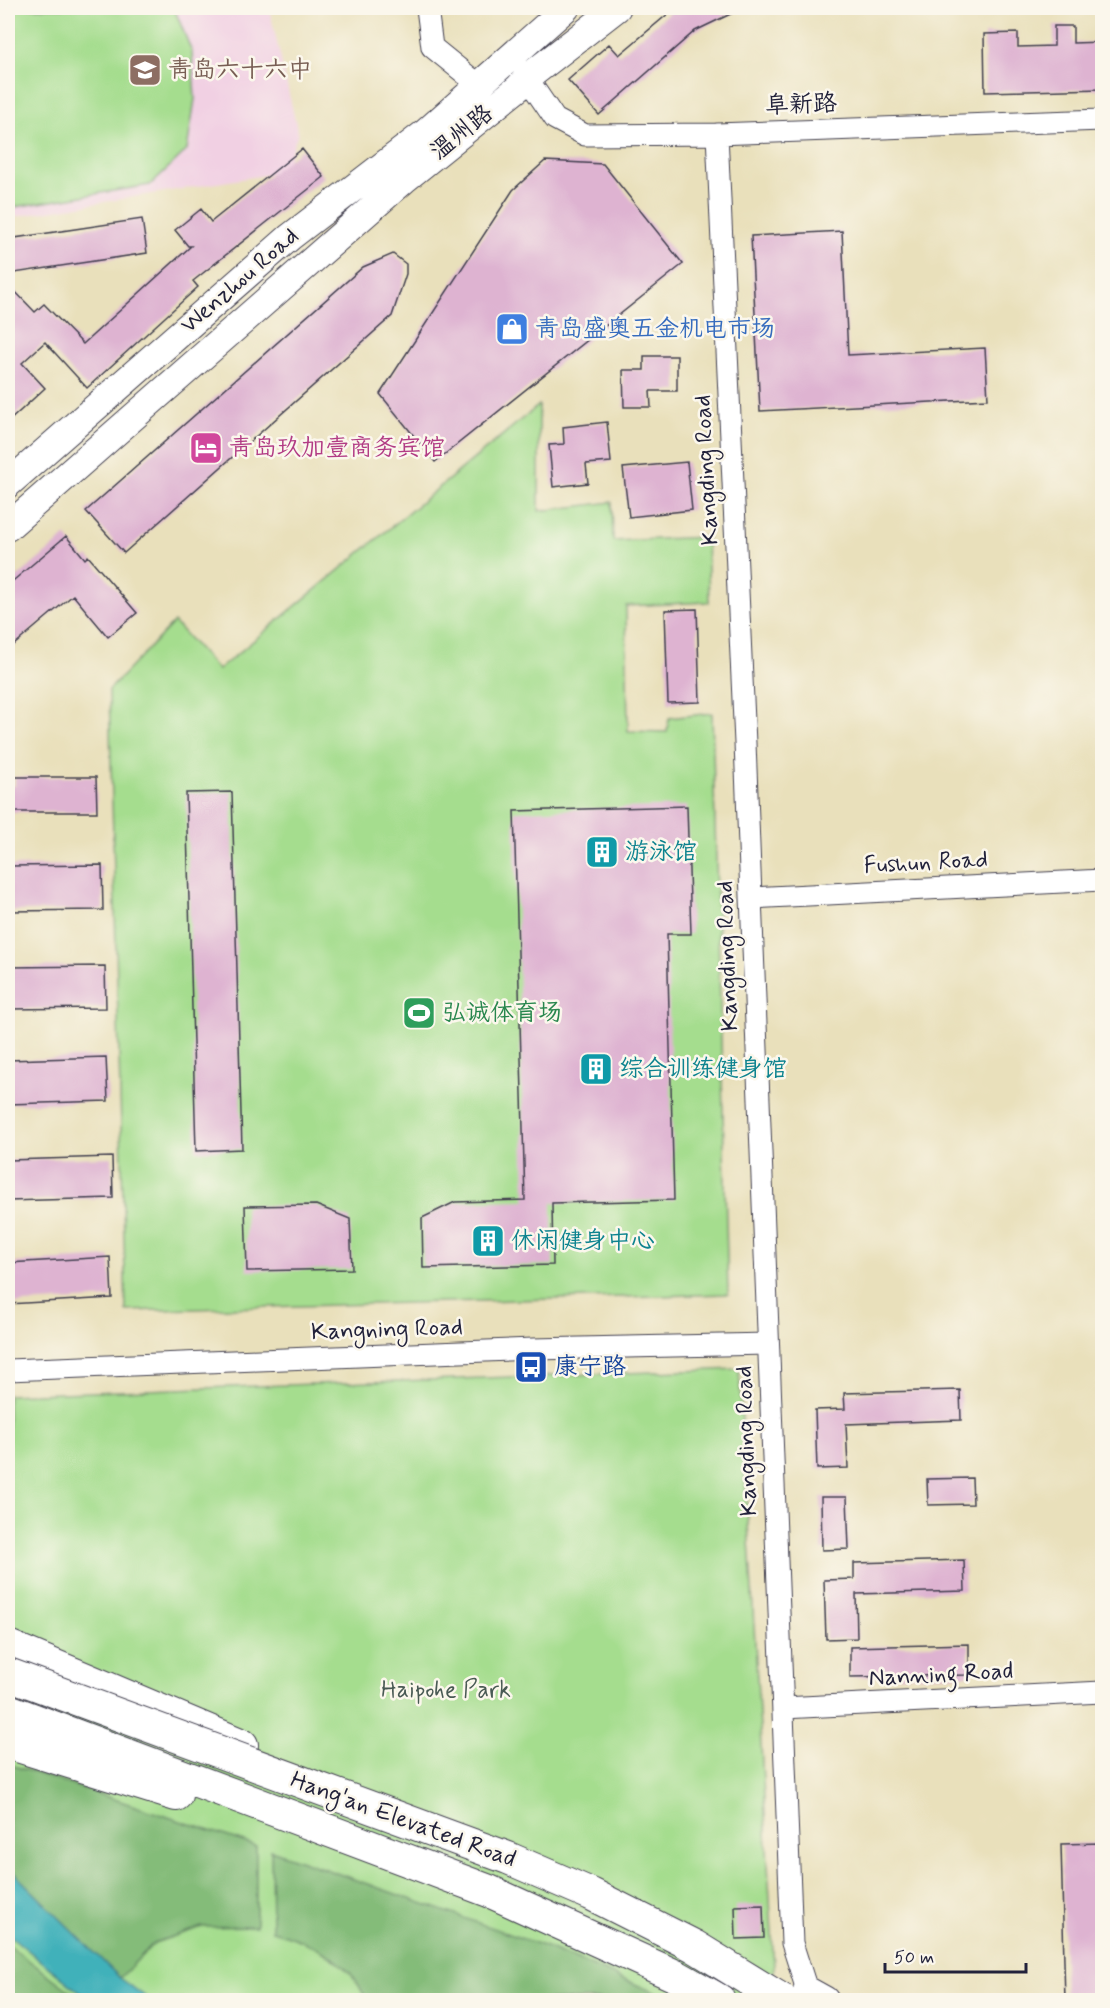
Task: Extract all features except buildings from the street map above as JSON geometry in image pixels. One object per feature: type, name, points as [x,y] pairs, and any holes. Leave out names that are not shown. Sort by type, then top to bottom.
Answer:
[{"type":"highway","points":[[8,1646],[508,1858]]},
{"type":"highway","name":"Hang'an Elevated Road","points":[[8,1674],[508,1858],[591,1894],[694,1946],[807,1998]]},
{"type":"highway","name":"Hang'an Elevated Road","points":[[8,1710],[489,1891],[678,1977],[719,2001]]},
{"type":"highway","points":[[8,1743],[489,1891]]},
{"type":"main road","name":"温州路","points":[[479,85],[566,8]]},
{"type":"main road","name":"温州路","points":[[504,63],[534,51],[588,8]]},
{"type":"main road","points":[[527,78],[617,8]]},
{"type":"main road","name":"Wenzhou Road","points":[[8,527],[404,180],[518,88],[527,78]]},
{"type":"main road","name":"Wenzhou Road","points":[[8,484],[290,237],[425,132],[479,85]]},
{"type":"street","points":[[427,8],[432,47],[479,85]]},
{"type":"street","name":"阜新路","points":[[527,78],[555,119],[585,135],[717,134],[1102,120]]},
{"type":"street","name":"Kangding Road","points":[[717,134],[752,898],[792,1943],[807,1998]]},
{"type":"street","name":"Fushun Road","points":[[752,898],[1102,880]]},
{"type":"street","name":"Kangning Road","points":[[8,1370],[533,1350],[768,1344]]},
{"type":"street","name":"Nanning Road","points":[[783,1708],[1102,1692]]},
{"type":"shaded area","name":"青岛六十六中","points":[[8,8],[269,8],[298,133],[284,172],[8,218]]},
{"type":"green space","name":"青岛六十六中","points":[[8,8],[174,8],[192,52],[195,99],[187,150],[150,185],[8,208]]},
{"type":"green space","name":"弘诚体育场","points":[[539,405],[539,511],[612,502],[613,541],[707,537],[709,602],[626,606],[628,731],[667,732],[669,718],[712,713],[728,1294],[126,1311],[109,690],[174,622],[218,670]]},
{"type":"green space","name":"Haipohe Park","points":[[739,1369],[774,1968],[765,2000],[8,2000],[8,1395]]},
{"type":"green space","points":[[8,1764],[256,1846],[256,1926],[202,1927],[154,1943],[120,1978],[8,1875]]},
{"type":"green space","points":[[271,1850],[549,1948],[673,2000],[367,2000],[353,1976],[342,1965],[324,1952],[304,1942],[272,1931]]},
{"type":"green space","points":[[8,1945],[82,2000],[8,2000]]},
{"type":"water","points":[[8,1867],[120,1978],[150,2000],[89,2000],[8,1934]]},
{"type":"place","name":"青岛六十六中","points":[[145,70]]},
{"type":"place","name":"青岛盛奥五金机电市场","points":[[512,329]]},
{"type":"place","name":"青岛玖加壹商务宾馆","points":[[206,448]]},
{"type":"place","name":"游泳馆","points":[[602,852]]},
{"type":"place","name":"弘诚体育场","points":[[419,1013]]},
{"type":"place","name":"综合训练健身馆","points":[[596,1069]]},
{"type":"place","name":"休闲健身中心","points":[[488,1241]]},
{"type":"place","name":"康宁路","points":[[531,1367]]}]
